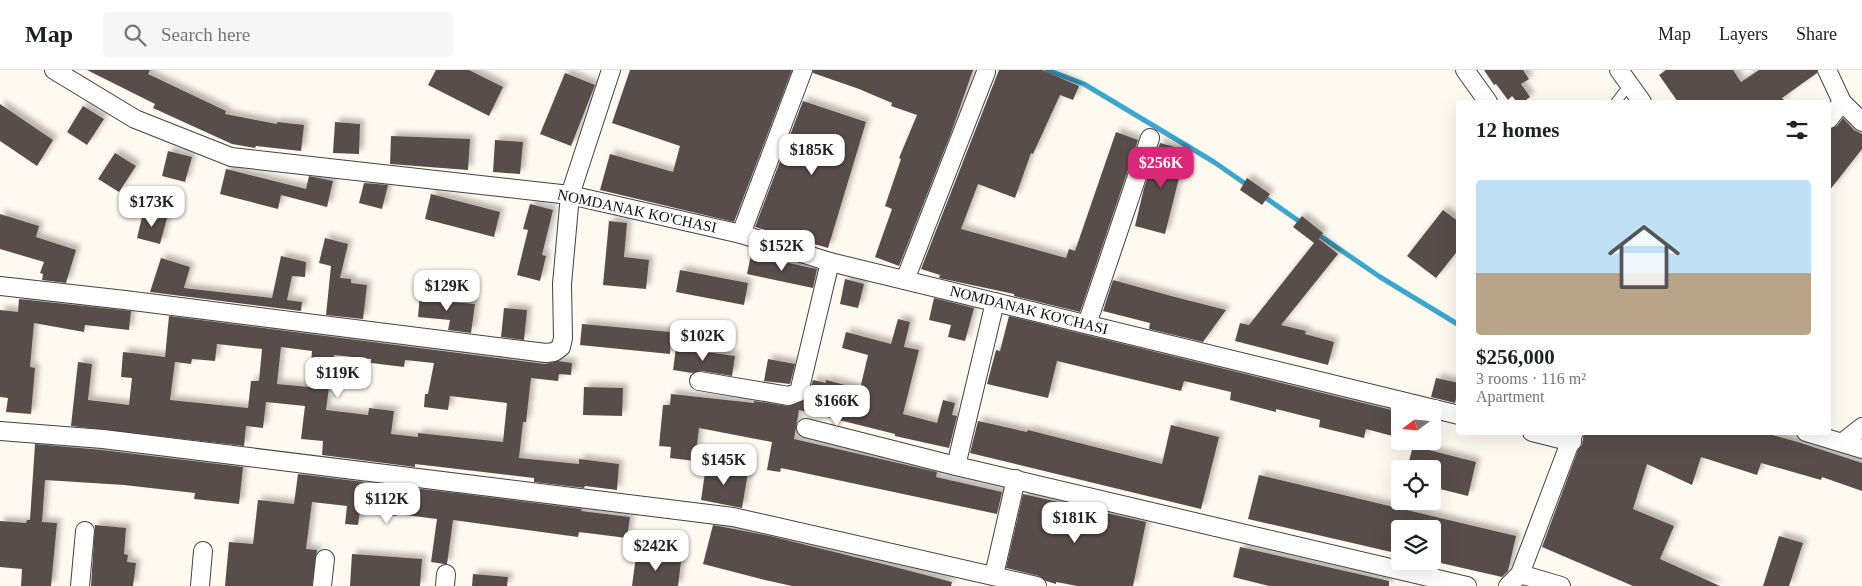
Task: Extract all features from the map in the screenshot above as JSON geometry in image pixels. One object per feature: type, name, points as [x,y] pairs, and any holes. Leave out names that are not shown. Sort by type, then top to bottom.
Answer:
[{"type":"street","name":"NOMDANAK KO'CHASI","points":[[54,70],[135,119],[231,157],[570,194],[741,234],[830,262],[1456,414]]},
{"type":"street","points":[[0,286],[546,353],[554,352],[560,347],[563,338],[562,284],[570,194],[611,70]]},
{"type":"street","points":[[741,234],[803,70]]},
{"type":"street","points":[[1465,70],[1487,100]]},
{"type":"street","points":[[1619,70],[1640,100]]},
{"type":"street","points":[[1827,70],[1842,102],[1862,122]]},
{"type":"street","points":[[905,280],[986,72]]},
{"type":"street","points":[[1831,116],[1842,102]]},
{"type":"street","points":[[1087,324],[1150,138]]},
{"type":"street","points":[[699,381],[789,396],[799,392],[830,262]]},
{"type":"street","points":[[956,466],[995,302]]},
{"type":"street","points":[[1843,442],[1862,427]]},
{"type":"street","points":[[806,428],[956,466],[1467,586]]},
{"type":"street","points":[[0,430],[103,439],[734,517],[1037,586]]},
{"type":"street","points":[[1557,435],[1573,437],[1514,580],[1561,586]]},
{"type":"street","points":[[1817,435],[1862,449]]},
{"type":"street","points":[[994,575],[1016,479]]},
{"type":"street","points":[[80,586],[85,532]]},
{"type":"street","points":[[200,586],[203,551]]},
{"type":"street","points":[[322,586],[325,559]]},
{"type":"lane","points":[[1618,100],[1629,85]]},
{"type":"building","points":[[87,70],[150,70],[148,74],[226,111],[225,114],[277,124],[277,122],[304,125],[301,151],[256,146],[255,148],[232,144],[153,108],[155,104]]},
{"type":"building","points":[[436,70],[469,70],[503,87],[489,116],[428,85]]},
{"type":"building","points":[[630,70],[792,70],[734,222],[600,190],[610,154],[673,172],[680,146],[612,123]]},
{"type":"building","points":[[813,70],[973,70],[951,133],[899,266],[875,257],[892,209],[885,206],[901,159],[899,158],[917,115],[891,106],[892,103],[859,89],[813,73]]},
{"type":"building","points":[[999,70],[1042,70],[1079,86],[1073,100],[1060,95],[1033,154],[1031,153],[1015,198],[978,184],[961,229],[1066,258],[1069,249],[1075,251],[1116,132],[1138,140],[1080,312],[1014,296],[1014,294],[939,278],[940,275],[921,269]]},
{"type":"building","points":[[1484,70],[1523,70],[1529,79],[1521,84],[1530,97],[1526,100],[1515,100],[1512,96],[1508,100],[1496,84],[1494,85]]},
{"type":"building","points":[[1666,70],[1733,70],[1741,82],[1759,70],[1817,70],[1817,73],[1782,98],[1784,100],[1677,100],[1659,75]]},
{"type":"building","points":[[565,73],[595,85],[571,146],[540,134]]},
{"type":"building","points":[[803,101],[866,122],[828,248],[755,227]]},
{"type":"building","points":[[0,104],[53,140],[37,166],[0,141]]},
{"type":"building","points":[[83,106],[104,119],[87,145],[67,132]]},
{"type":"building","points":[[1843,118],[1854,130],[1862,134],[1862,149],[1831,188],[1831,128],[1837,126]]},
{"type":"building","points":[[335,122],[360,124],[359,154],[333,153]]},
{"type":"building","points":[[391,136],[470,139],[468,170],[390,164]]},
{"type":"building","points":[[495,140],[523,142],[520,174],[493,172]]},
{"type":"building","points":[[1160,143],[1186,150],[1165,234],[1135,226],[1144,188]]},
{"type":"building","points":[[168,151],[192,157],[185,182],[162,176]]},
{"type":"building","points":[[115,153],[136,166],[119,192],[98,179]]},
{"type":"building","points":[[226,169],[306,189],[309,176],[333,181],[327,207],[281,195],[278,209],[220,194]]},
{"type":"building","points":[[1247,178],[1270,194],[1262,205],[1240,190]]},
{"type":"building","points":[[364,183],[388,185],[382,209],[359,203]]},
{"type":"building","points":[[431,194],[500,212],[494,237],[425,219]]},
{"type":"building","points":[[530,204],[553,210],[542,255],[546,256],[540,281],[517,275],[528,230],[523,229]]},
{"type":"building","points":[[1443,210],[1456,220],[1456,253],[1436,278],[1407,256]]},
{"type":"building","points":[[143,213],[167,218],[160,244],[137,238]]},
{"type":"building","points":[[0,214],[39,226],[36,237],[76,250],[66,283],[42,280],[43,274],[40,273],[44,262],[0,249]]},
{"type":"building","points":[[1302,216],[1323,233],[1319,239],[1338,254],[1281,325],[1306,331],[1305,334],[1334,342],[1328,365],[1235,341],[1240,323],[1249,325],[1314,243],[1293,227]]},
{"type":"building","points":[[609,221],[627,223],[624,257],[649,260],[646,289],[603,285]]},
{"type":"building","points":[[325,238],[348,244],[340,278],[351,279],[351,283],[367,285],[363,319],[326,315],[331,266],[319,263]]},
{"type":"building","points":[[751,255],[817,269],[813,288],[747,274]]},
{"type":"building","points":[[281,256],[306,262],[305,277],[292,276],[287,300],[302,302],[301,311],[150,292],[161,258],[190,267],[184,288],[272,298]]},
{"type":"building","points":[[680,270],[748,283],[744,305],[676,292]]},
{"type":"building","points":[[845,279],[864,284],[858,308],[840,304]]},
{"type":"building","points":[[1113,280],[1226,310],[1203,342],[1149,329],[1150,323],[1103,311]]},
{"type":"building","points":[[420,293],[443,295],[442,301],[475,304],[471,333],[448,330],[450,320],[418,317]]},
{"type":"building","points":[[934,298],[974,308],[965,341],[948,337],[951,325],[929,320]]},
{"type":"building","points":[[19,299],[131,311],[129,330],[85,325],[84,332],[34,323],[30,367],[35,368],[31,414],[6,412],[8,398],[0,397],[0,310],[18,312]]},
{"type":"building","points":[[504,308],[527,310],[524,340],[501,337]]},
{"type":"building","points":[[169,316],[545,364],[558,361],[572,363],[571,375],[559,374],[558,381],[531,378],[526,422],[523,422],[519,458],[579,464],[579,459],[619,464],[617,490],[534,482],[534,478],[415,464],[415,467],[322,455],[323,441],[301,439],[305,406],[266,402],[263,428],[246,426],[244,446],[71,426],[78,362],[92,364],[88,400],[129,405],[132,378],[121,377],[123,352],[165,357]],"holes":[[[217,344],[262,349],[259,381],[251,381],[248,408],[170,400],[175,362],[191,364],[192,359],[215,361]],[[281,347],[312,351],[309,387],[277,384]],[[334,355],[371,359],[371,363],[404,367],[405,360],[434,363],[428,394],[425,394],[424,407],[448,410],[450,396],[507,403],[503,442],[418,433],[418,437],[391,434],[394,411],[369,408],[368,415],[326,410]]]},
{"type":"building","points":[[1009,316],[1391,410],[1391,436],[1366,429],[1364,438],[1319,427],[1320,420],[1276,409],[1276,412],[1230,400],[1231,392],[1184,381],[1181,391],[1057,361],[1048,398],[987,384],[996,350],[1000,351]]},
{"type":"building","points":[[898,319],[910,322],[904,347],[919,350],[903,414],[937,423],[943,400],[955,403],[952,415],[957,416],[949,448],[895,436],[895,434],[799,410],[794,439],[937,472],[936,477],[1002,492],[997,514],[781,468],[780,472],[767,470],[772,442],[699,428],[695,461],[670,458],[671,447],[659,446],[663,405],[670,405],[671,394],[754,403],[754,401],[788,406],[807,399],[813,380],[826,383],[826,380],[860,389],[868,355],[842,348],[846,332],[891,344]]},
{"type":"building","points":[[582,324],[671,332],[670,354],[580,345]]},
{"type":"building","points":[[676,348],[735,356],[732,376],[701,371],[692,373],[673,370]]},
{"type":"building","points":[[768,359],[795,364],[790,384],[764,381]]},
{"type":"building","points":[[1436,378],[1456,382],[1455,403],[1431,397]]},
{"type":"building","points":[[584,387],[623,388],[622,416],[583,415]]},
{"type":"building","points":[[978,421],[1027,432],[1028,430],[1162,464],[1171,425],[1219,437],[1201,509],[970,453]]},
{"type":"building","points":[[1584,435],[1773,435],[1862,463],[1862,491],[1822,477],[1821,480],[1761,463],[1757,475],[1701,457],[1692,485],[1647,464],[1633,509],[1674,526],[1660,559],[1720,586],[1633,586],[1542,547],[1578,450],[1582,445]]},
{"type":"building","points":[[35,444],[243,467],[239,504],[194,499],[195,493],[124,485],[45,480],[42,522],[57,523],[51,586],[21,586],[22,569],[0,567],[0,521],[26,523],[27,520],[30,520]]},
{"type":"building","points":[[1412,450],[1429,450],[1476,462],[1468,496],[1441,489],[1441,460],[1409,460]]},
{"type":"building","points":[[706,466],[748,472],[742,508],[701,500]]},
{"type":"building","points":[[298,474],[364,482],[363,485],[411,491],[412,488],[456,493],[630,517],[627,538],[579,532],[578,537],[453,520],[447,564],[444,564],[431,562],[437,519],[360,511],[358,525],[345,524],[347,506],[312,502],[306,549],[317,550],[312,586],[225,586],[229,542],[253,544],[258,500],[294,504]]},
{"type":"building","points":[[1259,475],[1391,506],[1391,510],[1406,510],[1516,536],[1508,571],[1502,577],[1441,563],[1441,520],[1391,520],[1391,552],[1248,519]]},
{"type":"building","points":[[1023,494],[1146,522],[1133,586],[1077,586],[1056,582],[1056,584],[1046,581],[1039,576],[1006,568]]},
{"type":"building","points":[[95,525],[126,528],[124,554],[128,555],[127,562],[136,563],[133,586],[91,586]]},
{"type":"building","points":[[713,525],[770,536],[952,582],[951,586],[792,586],[765,580],[703,564]]},
{"type":"building","points":[[1779,536],[1803,543],[1789,586],[1763,586]]},
{"type":"building","points":[[1240,547],[1389,581],[1389,586],[1269,586],[1233,577]]},
{"type":"building","points":[[352,554],[422,559],[420,586],[350,586]]},
{"type":"building","points":[[636,556],[681,562],[678,586],[632,586]]},
{"type":"building","points":[[473,574],[508,577],[507,586],[472,586]]},
{"type":"waterway","points":[[1047,70],[1084,84],[1214,162],[1250,187]]},
{"type":"waterway","points":[[1263,196],[1303,224]]},
{"type":"waterway","points":[[1316,233],[1380,277],[1456,323]]}]
